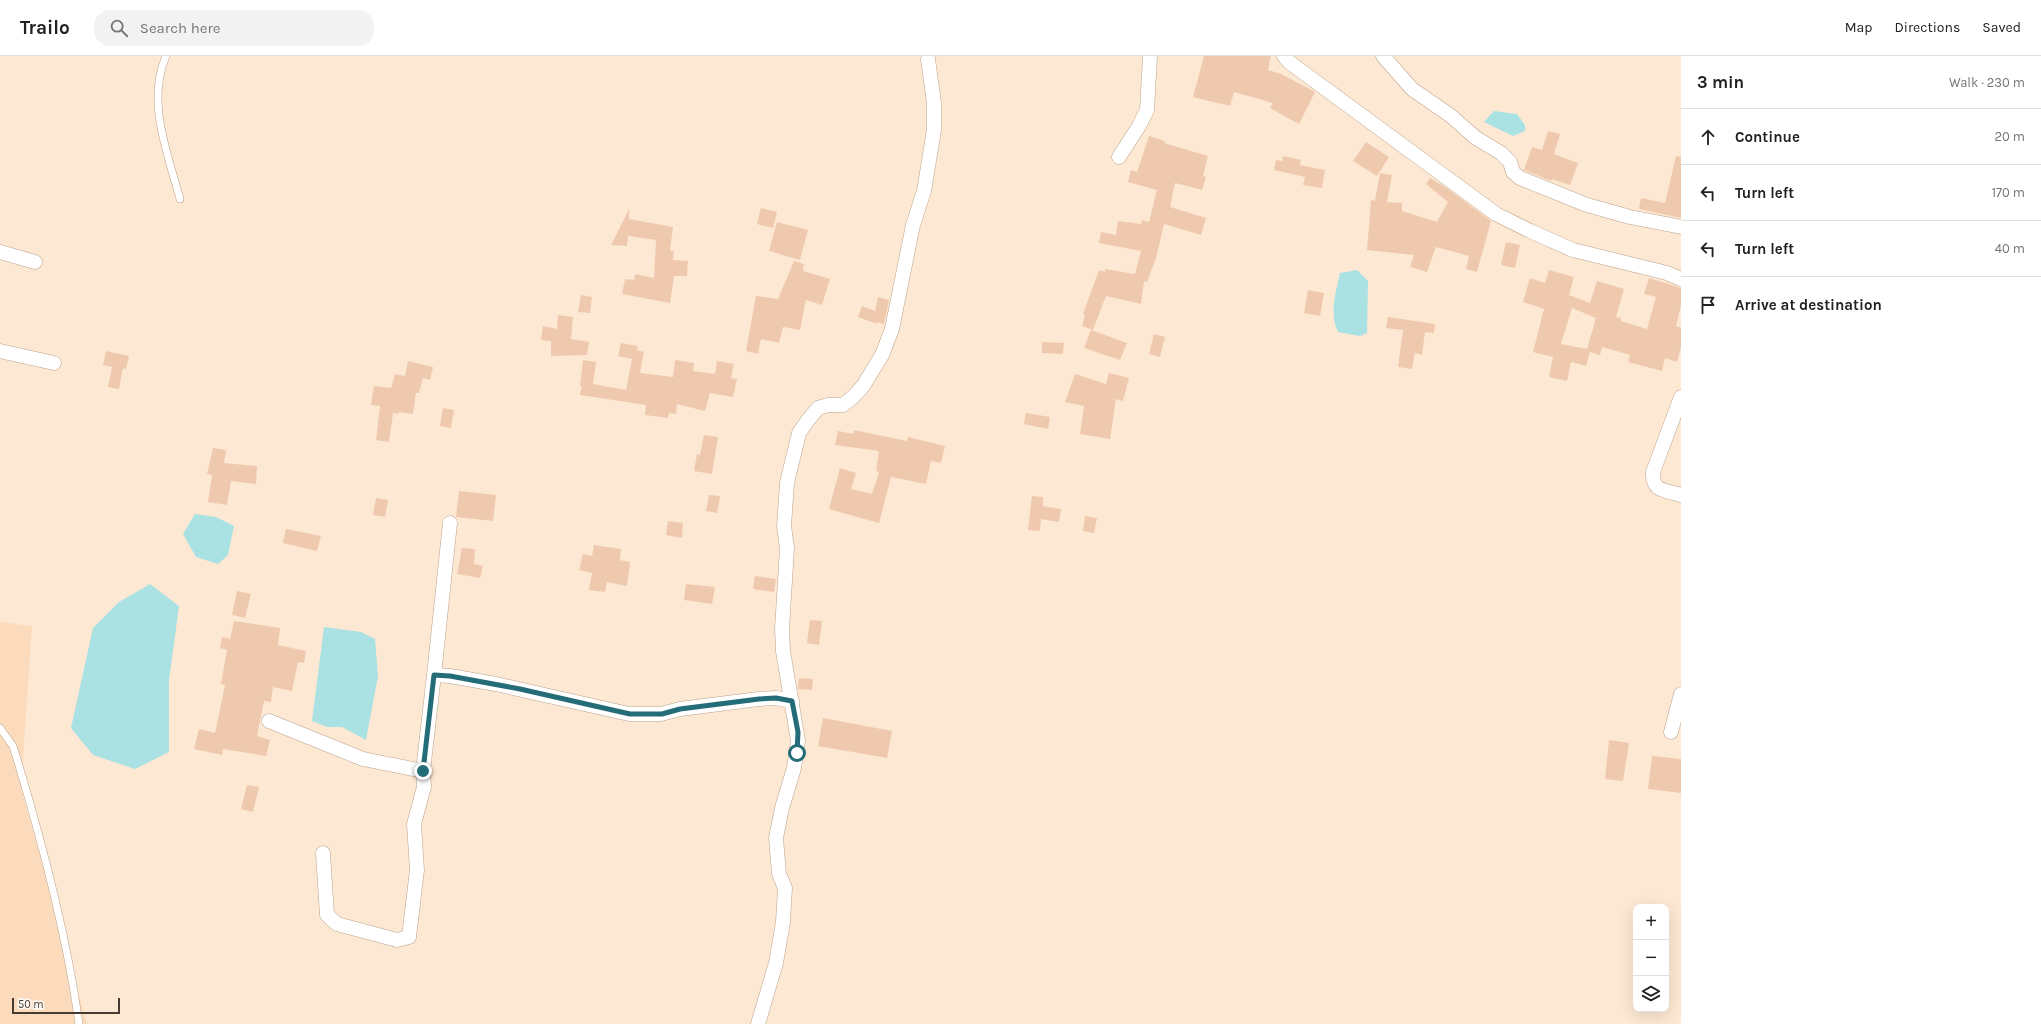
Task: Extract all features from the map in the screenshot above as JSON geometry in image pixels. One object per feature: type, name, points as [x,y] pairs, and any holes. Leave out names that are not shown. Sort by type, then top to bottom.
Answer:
[{"type":"street","points":[[1119,156],[1139,126],[1147,110],[1150,56]]},
{"type":"street","points":[[1284,56],[1295,66],[1496,214],[1573,250],[1667,273],[1681,278]]},
{"type":"street","points":[[1383,56],[1412,89],[1451,116],[1476,138],[1500,153],[1510,162],[1513,172],[1520,178],[1587,205],[1630,217],[1681,226]]},
{"type":"street","points":[[758,1024],[776,963],[783,922],[785,888],[779,874],[776,838],[782,808],[794,768],[798,741],[783,650],[782,629],[787,548],[784,526],[787,483],[799,433],[818,408],[828,405],[843,405],[863,386],[882,355],[892,330],[913,225],[924,191],[934,130],[934,103],[928,59]]},
{"type":"street","points":[[0,252],[36,262]]},
{"type":"street","points":[[0,351],[54,363]]},
{"type":"street","points":[[1681,397],[1666,434],[1653,478],[1654,485],[1658,488],[1681,495]]},
{"type":"street","points":[[323,853],[327,915],[337,924],[397,940],[409,937],[417,870],[414,824],[424,786],[423,771],[450,523]]},
{"type":"street","points":[[434,675],[450,676],[520,689],[630,714],[662,714],[680,709],[776,698],[792,701]]},
{"type":"street","points":[[1671,732],[1681,694]]},
{"type":"street","points":[[268,721],[363,759],[423,771]]},
{"type":"lane","points":[[166,56],[159,81],[159,121],[180,199]]},
{"type":"lane","points":[[0,728],[13,746],[51,884],[66,943],[79,1024]]},
{"type":"shaded area","points":[[0,622],[32,626],[21,789],[87,1024],[0,1024]]},
{"type":"water","points":[[1494,111],[1517,114],[1525,125],[1525,131],[1513,136],[1484,122]]},
{"type":"water","points":[[1357,270],[1368,281],[1367,333],[1360,336],[1338,332],[1334,317],[1334,302],[1340,273]]},
{"type":"water","points":[[195,514],[216,517],[234,526],[228,555],[218,564],[196,557],[183,534]]},
{"type":"water","points":[[150,584],[179,606],[169,680],[169,752],[135,769],[93,755],[71,728],[93,628],[119,602]]},
{"type":"water","points":[[324,627],[361,632],[375,639],[378,676],[366,740],[342,727],[327,727],[312,721]]},
{"type":"building","points":[[1204,56],[1271,56],[1268,70],[1281,74],[1315,92],[1299,124],[1270,108],[1273,103],[1234,92],[1230,106],[1193,97]]},
{"type":"building","points":[[1548,131],[1560,134],[1554,154],[1578,163],[1570,185],[1552,179],[1551,181],[1524,170],[1532,147],[1542,150]]},
{"type":"building","points":[[1149,136],[1165,141],[1164,143],[1208,156],[1203,176],[1206,177],[1202,190],[1175,183],[1170,207],[1206,218],[1201,235],[1164,224],[1156,258],[1147,282],[1144,281],[1141,304],[1106,296],[1093,330],[1082,326],[1085,315],[1083,314],[1099,270],[1105,272],[1105,269],[1135,274],[1141,251],[1099,243],[1101,232],[1116,235],[1118,221],[1141,224],[1142,220],[1149,222],[1157,190],[1128,182],[1131,170],[1137,172]]},
{"type":"building","points":[[1366,142],[1389,157],[1377,176],[1353,161]]},
{"type":"building","points":[[1283,156],[1301,160],[1300,165],[1325,170],[1322,188],[1303,185],[1305,177],[1274,170],[1276,160],[1282,161]]},
{"type":"building","points":[[1676,156],[1681,157],[1681,218],[1639,209],[1641,198],[1665,203]]},
{"type":"building","points":[[1380,173],[1392,175],[1387,202],[1402,203],[1402,211],[1437,222],[1448,202],[1426,184],[1430,178],[1445,187],[1491,221],[1477,272],[1466,269],[1469,256],[1436,247],[1427,272],[1410,267],[1414,255],[1367,250],[1371,200],[1375,201]]},
{"type":"building","points":[[761,208],[777,212],[773,228],[757,224]]},
{"type":"building","points":[[629,209],[629,219],[673,227],[670,251],[674,251],[673,260],[688,261],[687,276],[674,276],[670,303],[622,294],[625,279],[634,280],[635,274],[654,278],[656,240],[628,236],[627,246],[611,245]]},
{"type":"building","points":[[777,222],[808,230],[800,260],[769,251]]},
{"type":"building","points":[[1506,242],[1520,245],[1515,268],[1501,265]]},
{"type":"building","points":[[794,261],[804,264],[803,271],[830,279],[822,305],[806,300],[800,330],[783,327],[779,343],[761,339],[758,354],[746,351],[756,296],[778,299]]},
{"type":"building","points":[[1549,270],[1574,277],[1569,295],[1590,303],[1597,281],[1624,289],[1616,317],[1621,318],[1621,321],[1647,329],[1656,297],[1644,294],[1649,278],[1681,288],[1681,305],[1676,326],[1681,328],[1681,347],[1677,362],[1665,358],[1662,371],[1628,362],[1630,355],[1602,347],[1600,355],[1590,352],[1586,366],[1571,362],[1567,381],[1549,377],[1553,357],[1533,352],[1544,309],[1523,302],[1530,278],[1545,283]],"holes":[[[1572,308],[1596,318],[1587,349],[1561,344]]]},
{"type":"building","points":[[1308,290],[1324,293],[1320,316],[1304,313]]},
{"type":"building","points":[[581,295],[592,297],[590,313],[578,312]]},
{"type":"building","points":[[878,297],[889,300],[884,324],[877,322],[877,324],[858,317],[862,306],[875,311]]},
{"type":"building","points":[[558,315],[573,317],[571,339],[589,342],[587,355],[551,356],[551,341],[541,340],[543,326],[557,329]]},
{"type":"building","points":[[1388,317],[1435,324],[1434,333],[1425,332],[1422,355],[1415,353],[1412,369],[1398,367],[1403,330],[1386,328]]},
{"type":"building","points":[[1091,330],[1127,343],[1120,360],[1084,348]]},
{"type":"building","points":[[1154,334],[1165,337],[1160,357],[1149,354]]},
{"type":"building","points":[[1042,342],[1064,343],[1063,354],[1042,353]]},
{"type":"building","points":[[621,343],[638,346],[637,350],[644,352],[640,373],[673,377],[675,360],[694,363],[693,371],[715,374],[717,361],[734,364],[731,378],[737,379],[733,397],[710,393],[705,411],[677,404],[676,414],[669,413],[668,418],[645,415],[646,405],[580,395],[582,386],[580,386],[583,360],[596,362],[593,384],[626,390],[632,359],[618,356]]},
{"type":"building","points":[[106,351],[129,356],[126,369],[123,368],[119,389],[108,387],[112,367],[103,365]]},
{"type":"building","points":[[408,361],[433,367],[430,380],[423,378],[419,393],[416,393],[413,414],[399,412],[398,414],[393,413],[389,442],[376,440],[380,406],[371,405],[374,386],[391,388],[395,374],[405,376]]},
{"type":"building","points":[[1109,373],[1129,378],[1123,401],[1116,399],[1110,439],[1080,434],[1084,406],[1065,402],[1075,374],[1106,384]]},
{"type":"building","points":[[443,408],[454,410],[451,428],[440,426]]},
{"type":"building","points":[[1026,413],[1050,417],[1048,429],[1024,424]]},
{"type":"building","points":[[854,430],[907,441],[908,437],[945,446],[941,463],[931,461],[926,484],[891,477],[879,523],[829,509],[840,468],[856,473],[851,489],[872,494],[879,472],[876,471],[879,451],[835,445],[838,431],[854,434]]},
{"type":"building","points":[[704,435],[718,437],[712,474],[694,471],[697,454],[700,455]]},
{"type":"building","points":[[213,448],[226,450],[224,463],[257,466],[256,484],[231,481],[227,505],[208,502],[212,475],[207,474]]},
{"type":"building","points":[[459,491],[496,495],[493,521],[456,517]]},
{"type":"building","points":[[709,495],[720,496],[717,513],[706,511]]},
{"type":"building","points":[[1032,496],[1043,497],[1043,506],[1061,509],[1059,522],[1041,519],[1040,531],[1028,530]]},
{"type":"building","points":[[376,498],[388,500],[385,517],[373,515]]},
{"type":"building","points":[[1085,516],[1097,518],[1094,533],[1083,531]]},
{"type":"building","points":[[668,521],[683,523],[682,538],[666,535]]},
{"type":"building","points":[[286,529],[321,536],[317,551],[283,543]]},
{"type":"building","points":[[594,545],[621,549],[620,560],[630,562],[627,586],[607,582],[605,592],[589,590],[592,573],[579,570],[583,554],[592,556]]},
{"type":"building","points":[[462,548],[475,549],[474,564],[483,566],[480,578],[457,574]]},
{"type":"building","points":[[755,576],[776,579],[774,592],[753,589]]},
{"type":"building","points":[[686,584],[715,587],[712,604],[684,600]]},
{"type":"building","points":[[237,591],[251,594],[245,618],[232,615]]},
{"type":"building","points":[[810,620],[822,621],[819,645],[807,643]]},
{"type":"building","points":[[234,621],[280,628],[278,645],[306,651],[304,663],[298,662],[292,691],[273,687],[271,702],[264,701],[257,736],[270,740],[266,756],[223,749],[222,755],[194,749],[199,729],[215,733],[225,685],[221,684],[227,650],[220,648],[222,637],[230,639]]},
{"type":"building","points":[[799,678],[813,679],[812,690],[798,689]]},
{"type":"building","points":[[823,718],[892,731],[887,758],[818,746]]},
{"type":"building","points":[[1609,740],[1629,743],[1623,781],[1605,779]]},
{"type":"building","points":[[1652,756],[1681,759],[1681,793],[1648,789]]},
{"type":"building","points":[[247,785],[259,787],[253,812],[241,809]]},
{"type":"route","points":[[423,771],[434,675],[450,676],[520,689],[630,714],[662,714],[680,709],[710,706],[743,700],[776,698],[792,701],[798,732],[797,753]]}]
